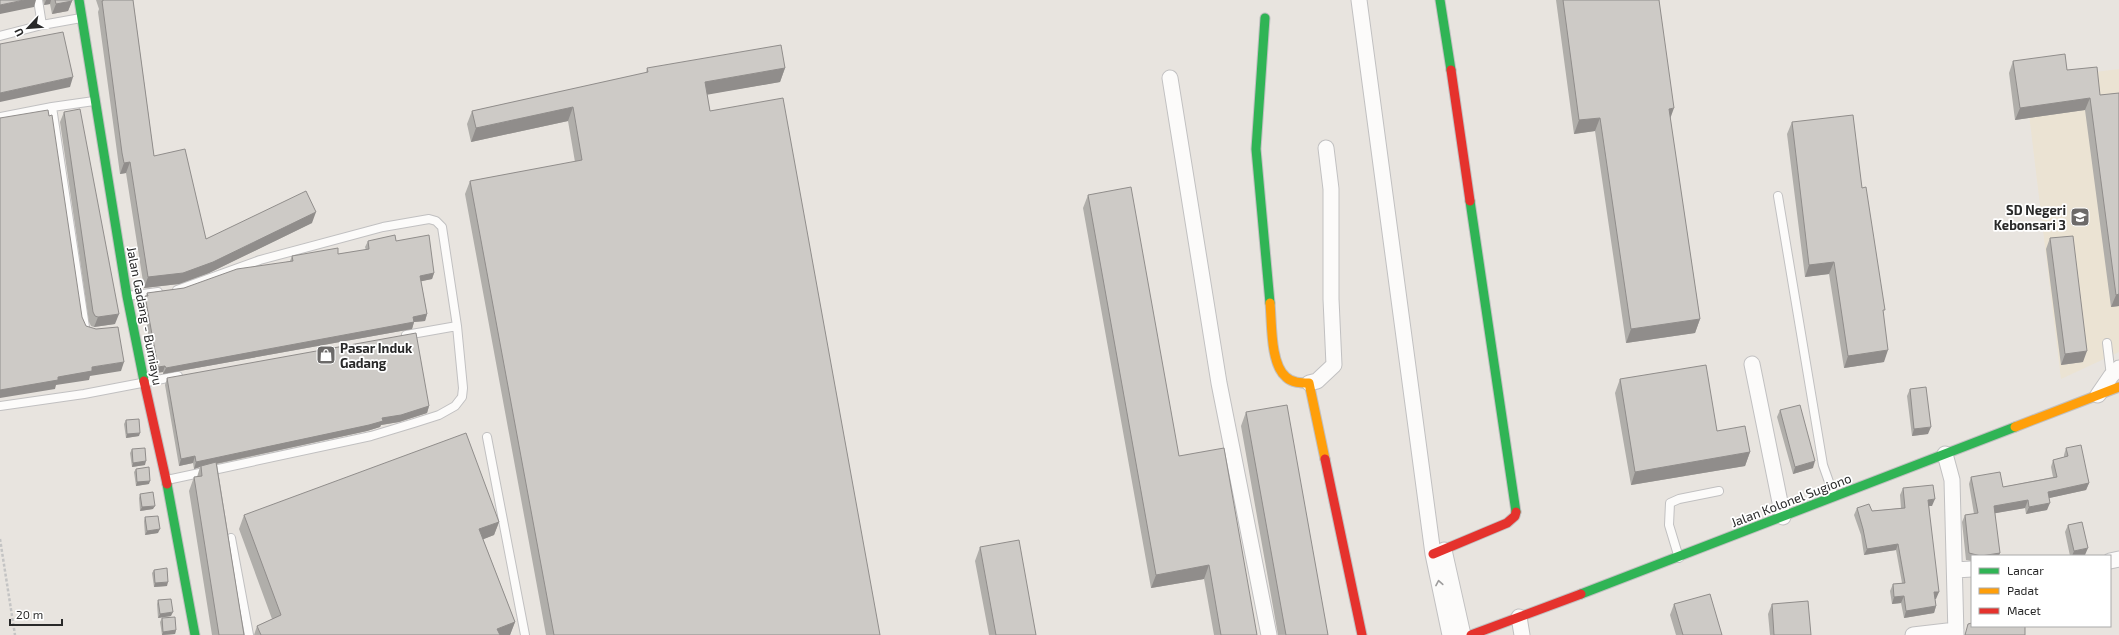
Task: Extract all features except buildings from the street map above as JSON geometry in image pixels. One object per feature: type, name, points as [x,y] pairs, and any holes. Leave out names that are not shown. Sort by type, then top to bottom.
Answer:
[{"type":"main road","name":"Jalan Gadang - Bumiayu","points":[[79,0],[94,101],[127,296],[130,328],[166,480],[195,635]]},
{"type":"main road","points":[[1438,552],[1507,523],[1515,516],[1517,510],[1440,0]]},
{"type":"main road","points":[[1265,18],[1256,149],[1275,356],[1279,371],[1287,379],[1298,384],[1309,383],[1362,635]]},
{"type":"main road","name":"Jalan Kolonel Sugiono","points":[[1471,635],[1679,558],[2098,396]]},
{"type":"street","points":[[1359,0],[1450,635]]},
{"type":"street","points":[[1170,78],[1219,383],[1269,635]]},
{"type":"street","points":[[1309,383],[1317,381],[1334,365],[1331,298],[1331,189],[1326,148]]},
{"type":"street","points":[[1752,364],[1783,517]]},
{"type":"street","points":[[2098,396],[2116,377]]},
{"type":"street","points":[[1913,635],[1956,632],[1952,480],[1945,454]]},
{"type":"street","points":[[1438,552],[1463,635]]},
{"type":"street","points":[[1955,570],[1971,569]]},
{"type":"street","points":[[1519,617],[1522,635]]},
{"type":"lane","points":[[38,0],[42,25]]},
{"type":"lane","points":[[0,36],[42,25],[82,17]]},
{"type":"lane","points":[[0,117],[94,101]]},
{"type":"lane","points":[[52,107],[84,324],[87,331],[94,333]]},
{"type":"lane","points":[[1778,196],[1823,465],[1835,497]]},
{"type":"lane","points":[[127,296],[180,290],[260,260],[383,227],[429,219],[436,221],[442,227],[457,326],[463,388],[462,397],[455,406],[439,415],[372,436],[166,480]]},
{"type":"lane","points":[[394,337],[457,326]]},
{"type":"lane","points":[[2107,343],[2116,377]]},
{"type":"lane","points":[[0,406],[84,394],[190,374]]},
{"type":"lane","points":[[487,436],[525,635]]},
{"type":"lane","points":[[1679,558],[1669,525],[1670,503],[1679,499],[1719,491]]},
{"type":"lane","points":[[231,538],[250,635]]},
{"type":"path","points":[[0,539],[14,635]]},
{"type":"shaded area","name":"SD Negeri Kebonsari 3","points":[[2119,69],[2119,352],[2061,379],[2025,81]]},
{"type":"traffic: fast","points":[[79,0],[127,296],[144,381]]},
{"type":"traffic: fast","points":[[1440,0],[1451,70]]},
{"type":"traffic: fast","points":[[1265,18],[1256,149],[1270,303]]},
{"type":"traffic: fast","points":[[1470,201],[1516,512]]},
{"type":"traffic: fast","points":[[1581,594],[2015,427]]},
{"type":"traffic: fast","points":[[167,484],[195,635]]},
{"type":"traffic: slow","points":[[1270,303],[1274,353],[1277,363],[1281,371],[1288,379],[1297,382],[1309,383],[1325,459]]},
{"type":"traffic: slow","points":[[2015,427],[2119,387]]},
{"type":"traffic: jam","points":[[1451,70],[1470,201]]},
{"type":"traffic: jam","points":[[144,381],[167,484]]},
{"type":"traffic: jam","points":[[1325,459],[1362,635]]},
{"type":"traffic: jam","points":[[1433,554],[1507,523],[1515,516],[1516,512]]},
{"type":"traffic: jam","points":[[1471,635],[1581,594]]},
{"type":"place","name":"SD Negeri Kebonsari 3","points":[[2080,217]]},
{"type":"place","name":"Pasar Induk Gadang","points":[[326,355]]}]
